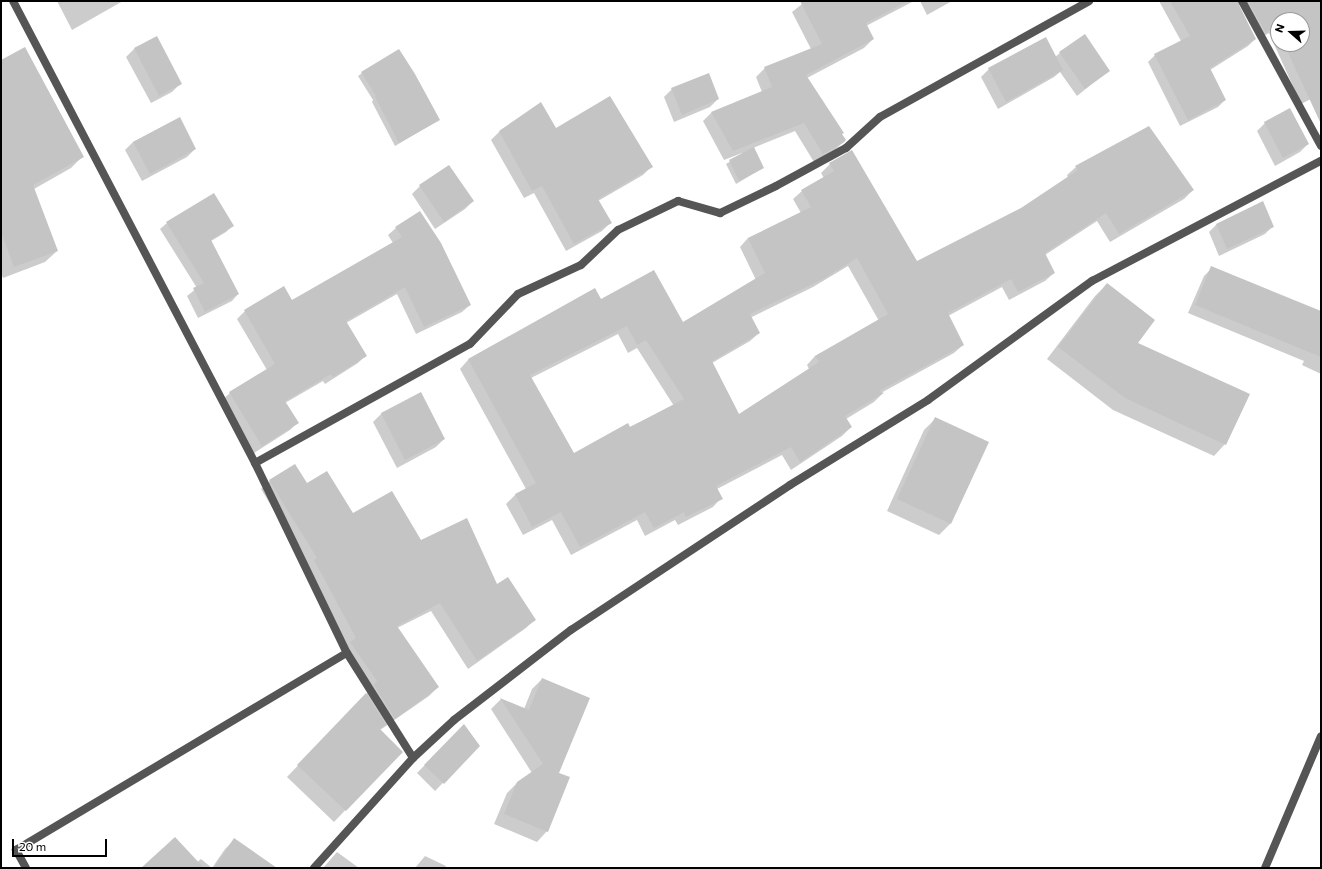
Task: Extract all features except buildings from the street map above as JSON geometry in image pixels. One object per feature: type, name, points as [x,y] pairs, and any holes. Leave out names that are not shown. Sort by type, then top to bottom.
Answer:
[{"type":"street","points":[[12,1],[255,463],[347,654],[413,758]]},
{"type":"street","points":[[255,463],[470,344],[518,294],[581,265],[618,230],[678,201],[720,213],[776,186],[846,148],[880,117],[1089,1]]},
{"type":"street","points":[[1242,1],[1321,146]]},
{"type":"street","points":[[314,868],[413,758],[454,720],[571,630],[790,485],[928,400],[1092,281],[1321,160]]},
{"type":"street","points":[[26,868],[16,850],[347,654]]},
{"type":"street","points":[[1265,868],[1321,736]]}]
